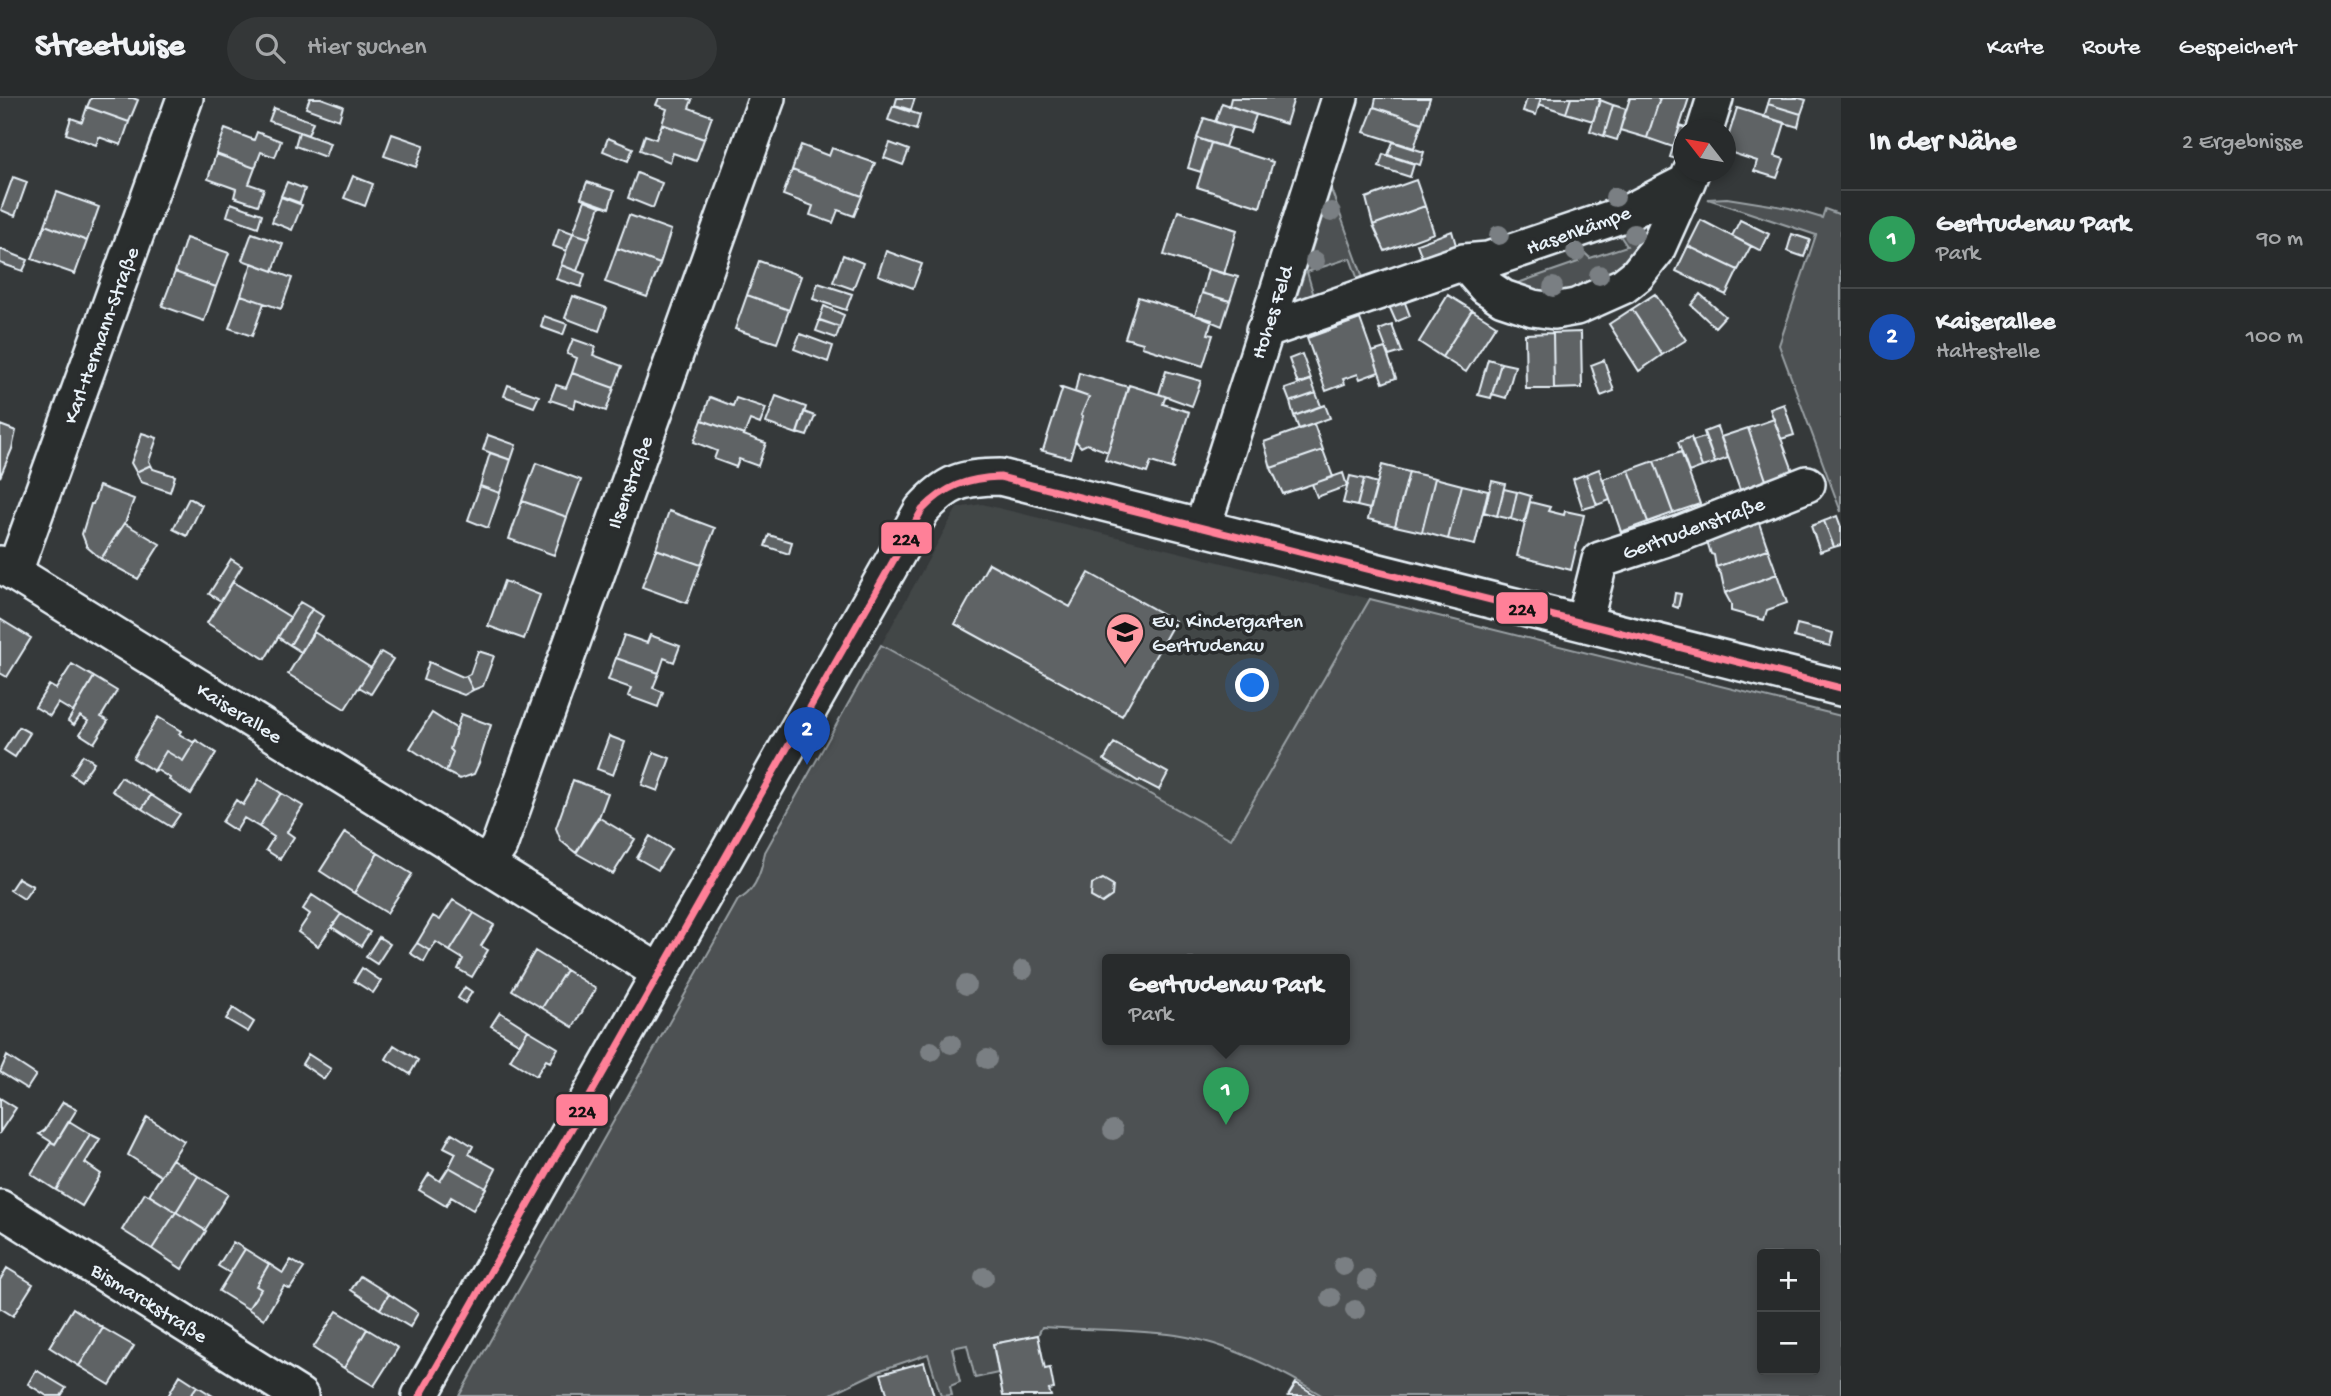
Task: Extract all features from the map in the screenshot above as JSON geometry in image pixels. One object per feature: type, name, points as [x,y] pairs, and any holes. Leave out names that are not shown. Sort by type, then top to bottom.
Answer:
[{"type":"street","name":"Karl-Hermann-Straße","points":[[7,568],[185,98]]},
{"type":"street","name":"Ilsenstraße","points":[[487,864],[499,846],[767,98]]},
{"type":"street","name":"Hohes Feld","points":[[1203,526],[1340,98]]},
{"type":"street","points":[[1709,119],[1716,98]]},
{"type":"street","name":"Hasenkämpe","points":[[1264,331],[1464,262],[1488,260],[1627,213],[1680,182]]},
{"type":"street","name":"Hasenkämpe","points":[[1464,262],[1485,286],[1503,298],[1533,308],[1554,311],[1576,307],[1623,286],[1637,275],[1656,251],[1687,182]]},
{"type":"street","points":[[420,1396],[922,509],[939,491],[960,480],[1000,477],[1841,688]]},
{"type":"street","name":"Gertrudenstraße","points":[[1584,623],[1600,560],[1682,533],[1807,484]]},
{"type":"street","name":"Kaiserallee","points":[[7,568],[659,972]]},
{"type":"street","name":"Bismarckstraße","points":[[0,1208],[300,1396]]},
{"type":"shaded area","points":[[1331,189],[1365,283],[1360,285],[1350,258],[1307,272],[1314,296],[1293,309]]},
{"type":"shaded area","points":[[1727,198],[1789,208],[1822,218],[1825,209],[1841,215],[1841,512],[1779,345],[1816,235],[1708,199]]},
{"type":"shaded area","points":[[1639,226],[1646,236],[1615,280],[1534,298],[1491,271],[1497,268],[1515,284],[1578,262],[1562,245],[1573,242],[1590,258],[1627,246],[1615,228]]},
{"type":"shaded area","name":"Ev. Kindergarten Gertrudenau","points":[[982,504],[1370,599],[1231,840],[881,645],[957,508]]},
{"type":"shaded area","points":[[1370,599],[1841,716],[1841,1396],[1323,1396],[1252,1358],[1195,1339],[1143,1332],[1042,1327],[1038,1335],[993,1344],[998,1373],[975,1378],[967,1345],[952,1348],[960,1382],[950,1386],[952,1395],[941,1396],[928,1354],[881,1370],[827,1396],[459,1396],[738,900],[754,886],[765,852],[881,645],[1231,839]]},
{"type":"building","points":[[91,98],[138,100],[129,122],[87,107]]},
{"type":"building","points":[[310,98],[321,98],[343,106],[339,120],[306,108]]},
{"type":"building","points":[[659,98],[687,98],[692,100],[689,108],[712,116],[704,139],[662,124],[667,109],[656,105]]},
{"type":"building","points":[[897,98],[915,98],[911,110],[895,105]]},
{"type":"building","points":[[1231,98],[1294,98],[1286,124],[1229,106]]},
{"type":"building","points":[[1376,98],[1430,98],[1422,123],[1374,107]]},
{"type":"building","points":[[1527,98],[1541,98],[1536,115],[1523,111]]},
{"type":"building","points":[[1541,98],[1571,98],[1566,113],[1539,104]]},
{"type":"building","points":[[1571,98],[1600,98],[1593,121],[1566,113]]},
{"type":"building","points":[[1630,98],[1660,98],[1647,138],[1620,130]]},
{"type":"building","points":[[1660,98],[1689,98],[1682,119],[1673,119],[1673,147],[1647,138]]},
{"type":"building","points":[[1770,98],[1806,100],[1801,114],[1768,104]]},
{"type":"building","points":[[1600,100],[1613,105],[1604,136],[1590,131]]},
{"type":"building","points":[[1222,103],[1256,115],[1250,132],[1215,122]]},
{"type":"building","points":[[1768,104],[1801,114],[1798,127],[1764,117]]},
{"type":"building","points":[[1613,105],[1626,109],[1617,140],[1604,136]]},
{"type":"building","points":[[893,106],[920,115],[916,130],[888,120]]},
{"type":"building","points":[[87,107],[129,122],[121,145],[99,137],[96,145],[66,134],[71,118],[82,122]]},
{"type":"building","points":[[1374,107],[1422,123],[1414,148],[1364,132]]},
{"type":"building","points":[[274,108],[313,122],[308,135],[269,121]]},
{"type":"building","points":[[1737,108],[1785,123],[1775,156],[1784,159],[1777,178],[1754,171],[1757,161],[1736,154],[1736,119],[1734,119]]},
{"type":"building","points":[[1204,118],[1232,127],[1225,147],[1197,138]]},
{"type":"building","points":[[662,124],[704,139],[696,161],[673,153],[670,162],[640,150],[645,135],[656,139]]},
{"type":"building","points":[[225,129],[254,140],[257,132],[281,141],[275,157],[261,152],[255,168],[216,154]]},
{"type":"building","points":[[299,132],[330,143],[325,157],[295,146]]},
{"type":"building","points":[[392,134],[424,145],[416,167],[384,156]]},
{"type":"building","points":[[608,138],[633,148],[628,161],[603,151]]},
{"type":"building","points":[[1197,138],[1211,143],[1201,172],[1188,168]]},
{"type":"building","points":[[1393,142],[1424,152],[1420,165],[1388,155]]},
{"type":"building","points":[[890,143],[909,150],[903,165],[884,158]]},
{"type":"building","points":[[1211,143],[1273,162],[1260,207],[1197,187]]},
{"type":"building","points":[[801,145],[829,156],[832,148],[875,163],[862,196],[792,170]]},
{"type":"building","points":[[216,154],[255,168],[249,184],[264,189],[258,205],[234,197],[236,189],[208,179]]},
{"type":"building","points":[[1383,154],[1414,164],[1410,177],[1379,167]]},
{"type":"building","points":[[792,170],[862,196],[854,216],[838,210],[833,223],[810,215],[813,206],[783,195]]},
{"type":"building","points":[[637,173],[662,183],[653,208],[628,198]]},
{"type":"building","points":[[353,176],[373,184],[365,206],[344,198]]},
{"type":"building","points":[[13,177],[27,182],[15,216],[1,210]]},
{"type":"building","points":[[1416,180],[1425,206],[1373,225],[1366,198]]},
{"type":"building","points":[[287,182],[305,189],[300,203],[281,196]]},
{"type":"building","points":[[587,182],[614,191],[609,208],[581,198]]},
{"type":"building","points":[[57,192],[99,207],[87,241],[45,225]]},
{"type":"building","points":[[281,197],[302,205],[292,230],[272,222]]},
{"type":"building","points":[[585,200],[600,206],[589,238],[573,233]]},
{"type":"building","points":[[231,203],[262,214],[258,227],[227,216]]},
{"type":"building","points":[[1425,206],[1434,233],[1385,251],[1373,225]]},
{"type":"building","points":[[1178,211],[1237,230],[1224,274],[1164,255]]},
{"type":"building","points":[[629,215],[671,230],[660,264],[617,248]]},
{"type":"building","points":[[1701,220],[1751,246],[1738,270],[1688,246]]},
{"type":"building","points":[[1740,220],[1769,234],[1761,251],[1732,236]]},
{"type":"building","points":[[45,225],[87,241],[75,274],[32,259]]},
{"type":"building","points":[[559,228],[573,233],[566,251],[553,246]]},
{"type":"building","points":[[1452,231],[1456,245],[1422,257],[1417,244]]},
{"type":"building","points":[[252,233],[283,244],[273,271],[242,260]]},
{"type":"building","points":[[573,233],[589,238],[577,271],[561,265]]},
{"type":"building","points":[[1792,234],[1810,240],[1804,257],[1787,251]]},
{"type":"building","points":[[186,238],[229,253],[216,287],[175,272]]},
{"type":"building","points":[[1688,246],[1738,270],[1726,295],[1676,271]]},
{"type":"building","points":[[617,248],[660,264],[647,297],[605,282]]},
{"type":"building","points":[[0,249],[28,260],[23,271],[0,263]]},
{"type":"building","points":[[886,251],[922,264],[913,288],[878,275]]},
{"type":"building","points":[[843,255],[863,263],[853,289],[833,282]]},
{"type":"building","points":[[759,261],[801,276],[789,310],[747,295]]},
{"type":"building","points":[[252,263],[292,278],[281,309],[241,295]]},
{"type":"building","points":[[561,265],[585,274],[581,287],[556,279]]},
{"type":"building","points":[[1208,269],[1238,277],[1230,301],[1202,293]]},
{"type":"building","points":[[175,272],[216,287],[204,321],[162,306]]},
{"type":"building","points":[[818,283],[852,294],[846,310],[813,299]]},
{"type":"building","points":[[1202,293],[1230,301],[1222,326],[1195,315]]},
{"type":"building","points":[[1655,294],[1686,340],[1662,355],[1632,309]]},
{"type":"building","points":[[1700,294],[1725,316],[1715,327],[1691,305]]},
{"type":"building","points":[[241,295],[264,303],[252,336],[229,328]]},
{"type":"building","points":[[747,295],[789,310],[777,343],[735,329]]},
{"type":"building","points":[[1448,295],[1472,310],[1442,357],[1419,342]]},
{"type":"building","points":[[573,296],[607,308],[599,331],[565,318]]},
{"type":"building","points":[[1138,297],[1212,320],[1208,334],[1213,335],[1203,366],[1142,347],[1143,343],[1125,338]]},
{"type":"building","points":[[1404,300],[1410,316],[1396,322],[1389,306]]},
{"type":"building","points":[[824,306],[844,315],[840,327],[819,320]]},
{"type":"building","points":[[1632,309],[1662,355],[1639,371],[1609,324]]},
{"type":"building","points":[[1472,310],[1496,325],[1466,372],[1442,357]]},
{"type":"building","points":[[544,316],[567,324],[563,335],[541,327]]},
{"type":"building","points":[[1360,319],[1379,372],[1360,379],[1358,374],[1343,379],[1345,384],[1326,391],[1307,338]]},
{"type":"building","points":[[820,320],[840,327],[836,338],[816,331]]},
{"type":"building","points":[[1392,325],[1402,352],[1389,356],[1379,330]]},
{"type":"building","points":[[1581,332],[1582,388],[1554,389],[1553,333]]},
{"type":"building","points":[[1553,333],[1554,389],[1526,389],[1525,334]]},
{"type":"building","points":[[800,334],[833,346],[828,362],[794,349]]},
{"type":"building","points":[[573,339],[596,347],[593,355],[622,366],[614,388],[572,373],[577,358],[567,354]]},
{"type":"building","points":[[1385,348],[1396,378],[1383,383],[1372,352]]},
{"type":"building","points":[[1302,354],[1311,379],[1298,384],[1289,359]]},
{"type":"building","points":[[1488,359],[1501,363],[1491,398],[1478,395]]},
{"type":"building","points":[[1604,360],[1614,391],[1601,396],[1591,365]]},
{"type":"building","points":[[1501,363],[1515,366],[1506,398],[1492,394]]},
{"type":"building","points":[[1166,371],[1201,381],[1192,406],[1159,394]]},
{"type":"building","points":[[572,373],[614,388],[606,411],[576,400],[574,408],[550,400],[556,385],[566,388]]},
{"type":"building","points":[[1079,373],[1128,387],[1108,452],[1087,444],[1081,447],[1075,440],[1089,397],[1075,392]]},
{"type":"building","points":[[1311,380],[1316,393],[1290,402],[1285,389]]},
{"type":"building","points":[[508,385],[539,396],[534,407],[504,396]]},
{"type":"building","points":[[1129,385],[1168,397],[1163,404],[1189,412],[1172,467],[1174,469],[1151,462],[1147,473],[1105,460]]},
{"type":"building","points":[[1059,387],[1089,397],[1081,415],[1083,416],[1070,458],[1040,450],[1043,450],[1062,390]]},
{"type":"building","points":[[1316,393],[1321,406],[1294,416],[1290,402]]},
{"type":"building","points":[[776,396],[806,407],[797,434],[766,423]]},
{"type":"building","points":[[710,397],[733,406],[736,398],[766,408],[760,424],[750,420],[744,435],[702,420]]},
{"type":"building","points":[[1784,404],[1794,435],[1781,439],[1770,409]]},
{"type":"building","points":[[1325,405],[1330,418],[1299,429],[1294,416]]},
{"type":"building","points":[[804,412],[815,416],[807,436],[797,433]]},
{"type":"building","points":[[1774,419],[1793,471],[1766,480],[1748,428]]},
{"type":"building","points":[[702,420],[766,443],[758,466],[739,459],[736,467],[714,459],[717,451],[694,442]]},
{"type":"building","points":[[1314,424],[1323,450],[1271,468],[1264,442]]},
{"type":"building","points":[[0,425],[16,431],[12,449],[0,477]]},
{"type":"building","points":[[1717,427],[1728,458],[1715,463],[1704,432]]},
{"type":"building","points":[[1748,428],[1766,480],[1740,490],[1721,437]]},
{"type":"building","points":[[142,433],[157,438],[149,461],[151,465],[136,472],[131,463]]},
{"type":"building","points":[[488,435],[516,445],[511,460],[483,450]]},
{"type":"building","points":[[1691,437],[1702,467],[1689,472],[1678,442]]},
{"type":"building","points":[[1705,437],[1715,463],[1702,467],[1692,441]]},
{"type":"building","points":[[1323,450],[1333,477],[1283,494],[1271,468]]},
{"type":"building","points":[[1681,452],[1700,504],[1673,513],[1654,461]]},
{"type":"building","points":[[490,453],[511,460],[500,493],[480,486]]},
{"type":"building","points":[[1654,461],[1673,513],[1648,522],[1629,470]]},
{"type":"building","points":[[536,463],[581,480],[567,517],[522,501]]},
{"type":"building","points":[[151,465],[153,469],[175,476],[170,492],[141,482],[136,472]]},
{"type":"building","points":[[1382,465],[1409,472],[1395,526],[1368,519]]},
{"type":"building","points":[[1599,469],[1610,500],[1597,505],[1586,474]]},
{"type":"building","points":[[1629,470],[1648,522],[1621,532],[1603,479]]},
{"type":"building","points":[[1409,472],[1435,478],[1422,532],[1395,526]]},
{"type":"building","points":[[1343,473],[1347,486],[1317,497],[1312,484]]},
{"type":"building","points":[[1586,474],[1597,505],[1583,509],[1573,479]]},
{"type":"building","points":[[1350,476],[1364,479],[1357,506],[1343,503]]},
{"type":"building","points":[[1435,478],[1462,485],[1448,539],[1422,532]]},
{"type":"building","points":[[1364,479],[1377,483],[1370,509],[1357,506]]},
{"type":"building","points":[[1492,481],[1505,484],[1497,516],[1484,512]]},
{"type":"building","points":[[1462,485],[1488,491],[1475,545],[1448,539]]},
{"type":"building","points":[[99,486],[134,499],[125,523],[101,559],[87,547],[82,534]]},
{"type":"building","points":[[480,486],[500,493],[488,528],[468,520]]},
{"type":"building","points":[[1504,489],[1517,492],[1511,519],[1497,516]]},
{"type":"building","points":[[1517,492],[1531,496],[1524,523],[1511,519]]},
{"type":"building","points":[[189,498],[202,505],[187,536],[173,529]]},
{"type":"building","points":[[522,501],[567,517],[554,555],[509,539]]},
{"type":"building","points":[[1530,502],[1550,507],[1548,511],[1564,515],[1565,511],[1584,515],[1571,570],[1517,556]]},
{"type":"building","points":[[669,511],[715,528],[701,565],[656,549]]},
{"type":"building","points":[[1837,516],[1841,527],[1841,545],[1834,547],[1824,521]]},
{"type":"building","points":[[1824,521],[1834,547],[1820,552],[1811,526]]},
{"type":"building","points":[[124,523],[160,544],[138,579],[101,559]]},
{"type":"building","points":[[1759,523],[1768,549],[1716,567],[1707,541]]},
{"type":"building","points":[[769,535],[792,542],[789,554],[765,546]]},
{"type":"building","points":[[656,549],[701,565],[687,603],[642,587]]},
{"type":"building","points":[[1768,549],[1777,574],[1725,593],[1721,574],[1716,567]]},
{"type":"building","points":[[231,559],[242,566],[221,601],[209,594]]},
{"type":"building","points":[[989,563],[1070,607],[1089,573],[1175,621],[1122,716],[955,624]]},
{"type":"building","points":[[1777,574],[1787,603],[1767,610],[1764,620],[1731,611],[1731,604],[1725,593]]},
{"type":"building","points":[[504,581],[540,595],[524,639],[488,626]]},
{"type":"building","points":[[233,582],[290,617],[265,659],[207,623]]},
{"type":"building","points":[[1675,593],[1681,594],[1678,608],[1673,606]]},
{"type":"building","points":[[300,602],[312,609],[290,645],[278,637]]},
{"type":"building","points":[[312,609],[323,616],[301,652],[290,645]]},
{"type":"building","points":[[0,619],[31,638],[7,677],[0,673]]},
{"type":"building","points":[[1797,624],[1833,633],[1830,646],[1794,637]]},
{"type":"building","points":[[314,632],[371,668],[345,709],[288,674]]},
{"type":"building","points":[[624,635],[647,643],[650,635],[680,646],[674,662],[664,658],[659,673],[616,658]]},
{"type":"building","points":[[478,651],[494,656],[483,686],[473,690],[466,676],[470,674]]},
{"type":"building","points":[[381,652],[393,659],[371,694],[359,687]]},
{"type":"building","points":[[616,658],[659,673],[653,688],[663,692],[658,707],[628,696],[631,688],[608,680]]},
{"type":"building","points":[[429,662],[466,676],[473,690],[464,695],[423,680]]},
{"type":"building","points":[[72,664],[94,677],[73,712],[58,703],[50,716],[35,707],[49,685],[56,689]]},
{"type":"building","points":[[94,677],[117,691],[101,717],[108,721],[94,743],[80,734],[88,721],[80,716],[74,725],[68,721]]},
{"type":"building","points":[[432,713],[457,729],[446,772],[410,748]]},
{"type":"building","points":[[461,714],[491,725],[474,774],[460,779],[446,772]]},
{"type":"building","points":[[158,717],[181,731],[179,734],[193,742],[196,740],[183,761],[166,751],[154,771],[133,758]]},
{"type":"building","points":[[19,727],[30,733],[15,757],[4,750]]},
{"type":"building","points":[[609,736],[625,742],[613,775],[597,769]]},
{"type":"building","points":[[196,740],[216,753],[191,794],[169,780],[170,778],[157,770],[154,771],[166,751],[183,761]]},
{"type":"building","points":[[1114,743],[1168,773],[1159,790],[1140,780],[1139,782],[1104,760]]},
{"type":"building","points":[[654,752],[670,758],[658,791],[642,785]]},
{"type":"building","points":[[83,755],[94,762],[81,781],[71,774]]},
{"type":"building","points":[[121,777],[151,795],[142,809],[112,791]]},
{"type":"building","points":[[259,779],[281,793],[259,827],[244,818],[236,831],[222,822],[236,800],[243,805]]},
{"type":"building","points":[[573,780],[608,793],[599,817],[576,853],[561,841],[556,828]]},
{"type":"building","points":[[281,793],[303,806],[287,832],[294,837],[280,859],[266,850],[274,837],[259,827]]},
{"type":"building","points":[[151,795],[180,814],[171,827],[142,809]]},
{"type":"building","points":[[598,817],[635,839],[613,874],[576,853]]},
{"type":"building","points":[[345,832],[378,853],[354,893],[320,871]]},
{"type":"building","points":[[650,836],[671,849],[658,870],[637,858]]},
{"type":"building","points":[[378,853],[412,874],[387,913],[354,893]]},
{"type":"building","points":[[18,878],[33,886],[24,899],[10,890]]},
{"type":"building","points":[[1103,879],[1113,885],[1112,896],[1102,903],[1091,897],[1092,884]]},
{"type":"building","points":[[312,895],[341,914],[318,946],[298,932],[310,914],[303,909]]},
{"type":"building","points":[[453,900],[474,913],[450,951],[436,942],[430,951],[417,943],[433,916],[440,920]]},
{"type":"building","points":[[474,913],[494,925],[481,946],[488,950],[472,977],[458,969],[463,959],[450,951]]},
{"type":"building","points":[[341,914],[370,932],[361,946],[332,927]]},
{"type":"building","points":[[379,937],[390,944],[377,964],[366,957]]},
{"type":"building","points":[[417,943],[430,951],[424,962],[410,953]]},
{"type":"building","points":[[535,951],[566,970],[542,1008],[512,990]]},
{"type":"building","points":[[362,968],[381,981],[373,993],[354,981]]},
{"type":"building","points":[[566,970],[596,989],[573,1027],[542,1008]]},
{"type":"building","points":[[465,987],[472,992],[465,1003],[458,998]]},
{"type":"building","points":[[233,1008],[254,1022],[248,1032],[226,1019]]},
{"type":"building","points":[[500,1012],[528,1030],[520,1044],[491,1026]]},
{"type":"building","points":[[528,1030],[558,1048],[550,1062],[546,1060],[536,1076],[510,1060]]},
{"type":"building","points":[[394,1045],[418,1060],[410,1074],[386,1059]]},
{"type":"building","points":[[308,1054],[331,1069],[324,1079],[302,1064]]},
{"type":"building","points":[[7,1056],[36,1075],[27,1089],[0,1072]]},
{"type":"building","points":[[0,1098],[16,1108],[0,1132]]},
{"type":"building","points":[[63,1102],[77,1109],[55,1144],[39,1134],[45,1130]]},
{"type":"building","points":[[147,1117],[184,1141],[161,1176],[128,1155]]},
{"type":"building","points":[[69,1121],[90,1134],[56,1190],[31,1174],[51,1142],[55,1144]]},
{"type":"building","points":[[452,1133],[473,1146],[469,1154],[496,1169],[486,1188],[449,1167],[456,1153],[444,1147]]},
{"type":"building","points":[[90,1134],[100,1139],[85,1163],[101,1174],[82,1206],[56,1190]]},
{"type":"building","points":[[172,1159],[198,1176],[176,1212],[149,1195]]},
{"type":"building","points":[[449,1167],[486,1188],[473,1210],[451,1197],[446,1206],[419,1190],[429,1174],[440,1181]]},
{"type":"building","points":[[198,1176],[228,1194],[205,1230],[176,1212]]},
{"type":"building","points":[[145,1193],[176,1212],[152,1249],[122,1230]]},
{"type":"building","points":[[176,1212],[206,1231],[182,1269],[152,1249]]},
{"type":"building","points":[[233,1242],[245,1249],[230,1273],[218,1266]]},
{"type":"building","points":[[245,1249],[269,1264],[256,1286],[261,1289],[248,1309],[219,1291]]},
{"type":"building","points":[[291,1260],[304,1268],[290,1289],[284,1286],[264,1319],[248,1309],[261,1289],[256,1286],[269,1264],[283,1273]]},
{"type":"building","points":[[7,1268],[33,1284],[13,1316],[0,1308],[0,1280]]},
{"type":"building","points":[[360,1276],[389,1294],[380,1309],[351,1290]]},
{"type":"building","points":[[389,1294],[418,1313],[410,1327],[380,1309]]},
{"type":"building","points":[[73,1308],[103,1328],[79,1366],[49,1347]]},
{"type":"building","points":[[337,1311],[367,1329],[344,1368],[313,1348]]},
{"type":"building","points":[[103,1328],[134,1346],[110,1385],[79,1366]]},
{"type":"building","points":[[367,1329],[398,1348],[374,1386],[344,1368]]},
{"type":"building","points":[[1038,1335],[1045,1369],[1050,1368],[1054,1389],[1049,1390],[1051,1396],[1003,1396],[993,1344]]},
{"type":"building","points":[[924,1362],[934,1396],[888,1396],[881,1374]]},
{"type":"building","points":[[36,1370],[66,1388],[61,1396],[47,1396],[28,1384]]},
{"type":"building","points":[[180,1375],[197,1386],[190,1396],[168,1396]]},
{"type":"building","points":[[1296,1383],[1317,1396],[1288,1396]]},
{"type":"building","points":[[197,1386],[213,1396],[190,1396]]},
{"type":"transit line","name":"224","points":[[420,1396],[922,510],[948,489],[977,479],[1000,477],[1841,688]]},
{"type":"place","name":"Ev. Kindergarten Gertrudenau","points":[[1125,666]]},
{"type":"place","name":"Kaiserallee","points":[[807,765]]},
{"type":"place","name":"Gertrudenau Park","points":[[1226,1125]]}]
